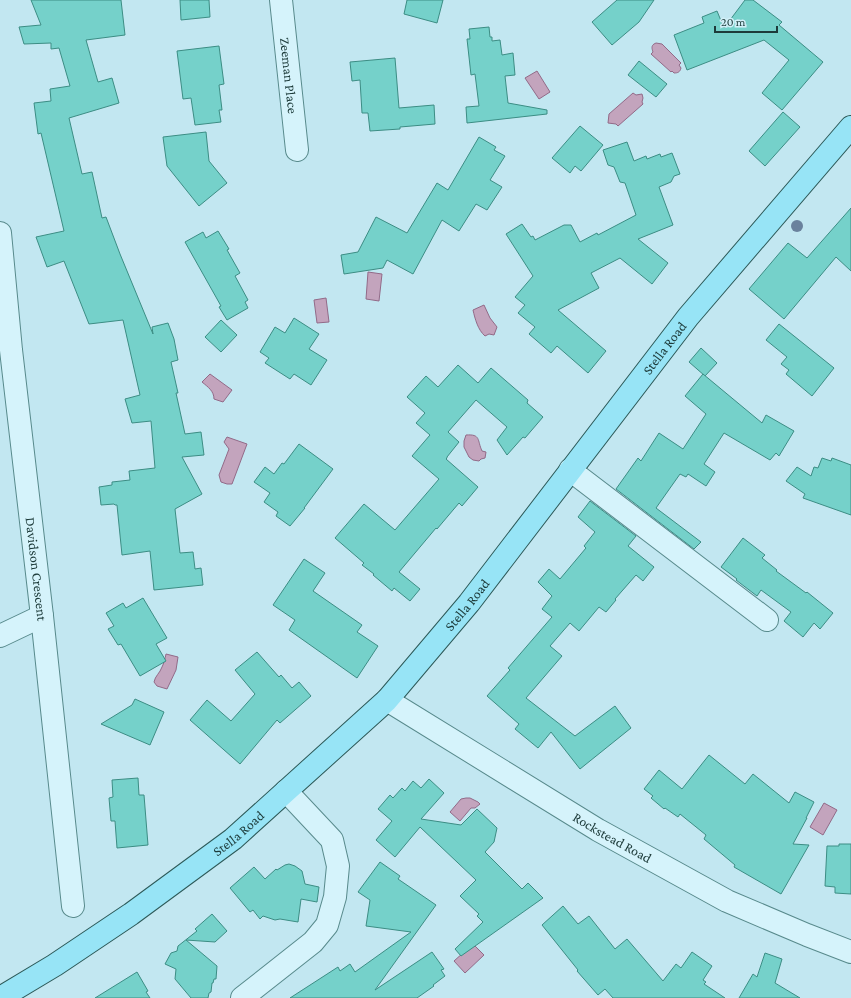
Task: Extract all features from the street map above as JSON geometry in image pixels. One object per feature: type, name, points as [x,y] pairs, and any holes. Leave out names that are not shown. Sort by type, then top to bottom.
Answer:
[{"type":"main road","name":"Stella Road","points":[[0,998],[55,965],[157,895],[233,839],[387,700],[469,603],[688,317],[851,127]]},
{"type":"street","name":"Zeeman Place","points":[[281,0],[297,150]]},
{"type":"street","name":"Davidson Crescent","points":[[0,233],[6,351],[42,616],[73,906]]},
{"type":"street","points":[[570,470],[767,620]]},
{"type":"street","points":[[0,636],[42,616]]},
{"type":"street","name":"Rockstead Road","points":[[387,700],[598,830],[727,901],[851,952]]},
{"type":"street","points":[[242,998],[313,942],[326,924],[335,897],[338,866],[332,840],[286,791]]},
{"type":"shaded area","points":[[656,43],[662,44],[681,63],[679,65],[681,68],[679,72],[671,72],[651,54],[653,52],[652,46]]},
{"type":"shaded area","points":[[537,71],[550,92],[539,99],[525,78]]},
{"type":"shaded area","points":[[633,93],[636,95],[642,94],[643,104],[618,126],[616,124],[608,123],[609,114]]},
{"type":"shaded area","points":[[368,272],[382,274],[379,301],[366,299]]},
{"type":"shaded area","points":[[326,298],[329,322],[317,323],[314,300]]},
{"type":"shaded area","points":[[484,305],[490,318],[497,327],[494,335],[489,334],[485,336],[480,331],[476,321],[473,310]]},
{"type":"shaded area","points":[[210,374],[232,390],[223,402],[214,399],[212,391],[202,382]]},
{"type":"shaded area","points":[[466,435],[471,435],[478,438],[482,451],[486,452],[485,458],[479,461],[473,460],[469,457],[464,447]]},
{"type":"shaded area","points":[[227,437],[247,444],[232,484],[221,482],[219,475],[229,449],[224,442]]},
{"type":"shaded area","points":[[166,654],[178,657],[176,670],[167,689],[157,686],[154,682],[163,665]]},
{"type":"shaded area","points":[[470,798],[480,804],[475,808],[471,808],[460,821],[450,812],[461,799]]},
{"type":"shaded area","points":[[824,803],[837,810],[823,835],[810,827]]},
{"type":"shaded area","points":[[473,944],[484,955],[465,973],[454,961]]},
{"type":"building","points":[[31,0],[121,0],[125,35],[86,40],[98,82],[112,78],[119,103],[69,118],[82,174],[92,172],[102,218],[106,217],[153,334],[152,327],[168,323],[174,339],[178,360],[171,362],[185,434],[201,432],[204,455],[182,457],[202,494],[175,509],[180,553],[193,552],[195,569],[201,568],[203,585],[154,590],[150,551],[122,555],[117,505],[101,505],[99,487],[112,485],[112,482],[130,480],[129,471],[155,468],[151,421],[132,423],[125,399],[140,395],[123,320],[89,324],[64,261],[47,267],[36,237],[64,231],[41,133],[38,134],[34,103],[51,101],[50,89],[70,86],[59,48],[51,49],[51,43],[24,44],[19,27],[41,25]]},
{"type":"building","points":[[180,0],[209,0],[210,17],[181,20]]},
{"type":"building","points":[[407,0],[443,0],[437,23],[404,14]]},
{"type":"building","points":[[617,0],[654,0],[639,22],[612,45],[592,22]]},
{"type":"building","points":[[745,0],[753,0],[782,22],[779,25],[823,62],[782,110],[762,93],[789,60],[764,40],[687,70],[674,35],[704,23],[702,17],[717,11],[724,28]]},
{"type":"building","points":[[489,27],[492,41],[500,40],[502,55],[513,53],[515,75],[505,76],[508,103],[547,110],[547,114],[467,123],[466,107],[479,106],[475,74],[471,75],[467,39],[470,39],[469,29]]},
{"type":"building","points":[[219,46],[224,84],[219,85],[222,110],[219,110],[221,122],[195,125],[191,98],[183,99],[177,51]]},
{"type":"building","points":[[395,58],[399,108],[434,105],[435,124],[400,127],[400,129],[370,131],[368,113],[362,113],[360,80],[352,81],[350,62]]},
{"type":"building","points":[[639,61],[667,84],[656,97],[628,75]]},
{"type":"building","points":[[783,112],[800,127],[765,166],[749,151]]},
{"type":"building","points":[[580,126],[603,145],[581,171],[575,166],[570,173],[552,158]]},
{"type":"building","points":[[206,132],[209,161],[227,183],[199,206],[167,166],[163,137]]},
{"type":"building","points":[[479,137],[496,147],[494,150],[505,156],[490,180],[502,187],[487,210],[476,204],[459,231],[442,220],[413,274],[387,260],[383,268],[344,274],[341,255],[358,252],[376,217],[407,233],[437,183],[448,190]]},
{"type":"building","points":[[627,142],[634,161],[646,156],[647,159],[660,154],[661,157],[672,153],[680,174],[674,176],[671,182],[659,187],[673,225],[638,239],[668,263],[652,284],[620,258],[591,273],[599,288],[558,310],[606,351],[588,373],[557,346],[551,353],[529,334],[535,327],[518,313],[525,305],[515,297],[533,276],[506,234],[522,224],[531,237],[533,236],[535,240],[564,225],[571,225],[580,242],[597,233],[598,235],[636,215],[625,183],[620,182],[614,167],[608,165],[603,150]]},
{"type":"building","points":[[851,208],[851,271],[836,257],[784,319],[749,289],[788,243],[807,258]]},
{"type":"building","points":[[218,231],[229,249],[227,250],[240,273],[235,276],[248,300],[245,302],[248,308],[227,320],[219,307],[221,306],[185,242],[203,232],[206,238]]},
{"type":"building","points":[[294,318],[319,334],[309,349],[327,360],[311,385],[294,374],[290,379],[265,363],[269,358],[260,352],[275,327],[285,333]]},
{"type":"building","points":[[221,320],[237,335],[221,352],[205,337]]},
{"type":"building","points":[[779,324],[834,368],[812,396],[786,374],[789,370],[781,364],[787,357],[766,340]]},
{"type":"building","points":[[701,348],[717,363],[705,376],[689,362]]},
{"type":"building","points":[[458,365],[478,383],[491,368],[528,400],[527,403],[543,417],[525,438],[523,437],[507,455],[497,440],[507,427],[476,400],[448,432],[459,442],[446,459],[478,487],[462,506],[459,503],[399,572],[420,589],[410,601],[394,588],[392,591],[362,565],[364,563],[335,538],[364,504],[395,530],[439,479],[412,456],[430,435],[416,423],[425,413],[407,397],[426,376],[438,387]]},
{"type":"building","points":[[703,374],[762,423],[766,415],[794,431],[779,456],[776,453],[770,460],[724,433],[704,464],[715,472],[706,486],[688,474],[686,477],[680,474],[656,508],[701,542],[694,549],[616,489],[638,458],[641,461],[659,433],[683,449],[706,414],[685,396]]},
{"type":"building","points":[[299,444],[333,469],[290,526],[276,516],[278,512],[264,502],[270,493],[254,482],[265,467],[274,474],[282,463],[284,464]]},
{"type":"building","points":[[822,458],[831,461],[832,458],[851,465],[851,515],[803,498],[805,494],[786,481],[797,467],[811,476],[814,467],[818,468]]},
{"type":"building","points":[[590,501],[636,536],[628,546],[654,567],[643,581],[636,575],[606,612],[599,607],[579,631],[570,623],[550,646],[562,656],[526,698],[575,736],[615,706],[631,728],[580,769],[551,732],[538,748],[515,729],[519,724],[487,696],[510,670],[508,668],[552,617],[542,609],[552,596],[538,582],[549,569],[560,579],[586,548],[584,546],[595,532],[578,517]]},
{"type":"building","points":[[743,538],[765,555],[762,558],[777,570],[776,571],[806,593],[807,592],[833,613],[820,629],[814,623],[803,637],[784,621],[791,612],[761,590],[757,596],[721,567]]},
{"type":"building","points":[[304,559],[325,573],[313,591],[362,625],[357,632],[378,646],[357,678],[289,630],[295,620],[273,605]]},
{"type":"building","points":[[143,598],[167,638],[156,644],[166,661],[140,676],[121,644],[118,645],[108,629],[114,626],[106,613],[123,603],[126,608]]},
{"type":"building","points":[[257,652],[279,677],[281,675],[292,688],[299,682],[311,696],[280,723],[277,720],[240,764],[190,720],[207,700],[231,721],[255,694],[235,670]]},
{"type":"building","points":[[135,699],[164,712],[150,745],[101,724],[132,705]]},
{"type":"building","points":[[709,755],[745,784],[753,774],[789,803],[795,792],[814,802],[793,844],[809,845],[781,894],[734,867],[735,865],[704,839],[706,835],[680,814],[678,817],[665,808],[664,809],[651,798],[653,796],[644,789],[659,770],[682,789]]},
{"type":"building","points":[[138,778],[139,795],[144,795],[148,845],[117,848],[115,821],[111,821],[109,798],[113,797],[112,780]]},
{"type":"building","points":[[429,779],[444,793],[421,819],[461,825],[477,809],[497,828],[494,842],[485,852],[522,889],[528,883],[543,898],[461,956],[455,949],[483,922],[477,916],[479,914],[460,896],[476,880],[420,827],[395,857],[376,840],[392,821],[378,809],[390,795],[393,798],[402,788],[405,791],[413,781],[421,788]]},
{"type":"building","points":[[839,844],[851,844],[851,894],[835,893],[835,887],[825,886],[827,846],[839,846]]},
{"type":"building","points":[[380,862],[400,876],[398,879],[436,905],[375,990],[432,952],[444,969],[441,970],[445,976],[417,998],[290,998],[338,967],[340,971],[350,964],[355,972],[411,932],[366,926],[370,900],[358,892]]},
{"type":"building","points":[[289,864],[302,871],[305,884],[319,887],[317,902],[301,899],[298,922],[280,919],[275,920],[263,916],[260,919],[253,910],[250,912],[230,888],[254,867],[265,879],[276,869],[277,870]]},
{"type":"building","points":[[563,906],[578,924],[589,916],[615,949],[627,939],[663,981],[676,964],[681,968],[692,952],[712,966],[703,980],[706,982],[704,984],[725,998],[613,998],[605,989],[598,995],[577,971],[578,970],[542,925]]},
{"type":"building","points":[[212,914],[227,931],[215,942],[186,940],[217,966],[216,979],[214,979],[212,983],[211,992],[209,993],[208,998],[191,998],[175,979],[176,969],[165,964],[171,953],[177,951],[178,946],[197,931],[195,929]]},
{"type":"building","points":[[765,953],[782,959],[775,983],[800,998],[739,998],[753,974],[757,977]]},
{"type":"building","points":[[137,972],[148,991],[146,992],[150,998],[95,998]]}]
